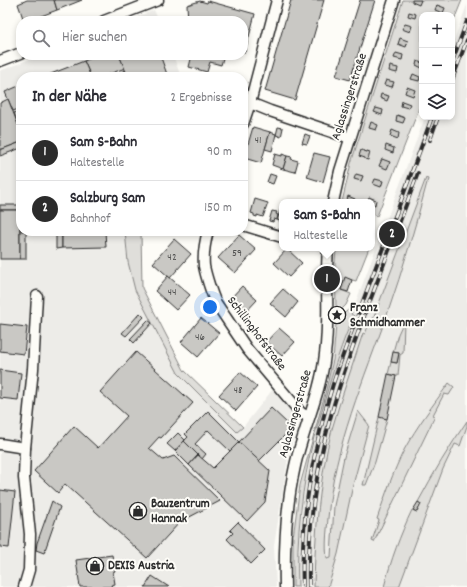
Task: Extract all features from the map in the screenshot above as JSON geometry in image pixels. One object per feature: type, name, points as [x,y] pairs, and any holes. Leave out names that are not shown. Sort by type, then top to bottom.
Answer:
[{"type":"street","points":[[117,16],[158,0]]},
{"type":"street","points":[[248,109],[277,0]]},
{"type":"street","name":"Aglassingerstraße","points":[[334,199],[350,138],[394,0]]},
{"type":"street","points":[[0,61],[16,54]]},
{"type":"street","points":[[250,103],[350,138]]},
{"type":"street","points":[[248,227],[279,236]]},
{"type":"street","name":"Schillinghofstraße","points":[[207,236],[204,246],[204,266],[216,303],[247,349],[301,413],[309,417]]},
{"type":"street","name":"Aglassingerstraße","points":[[285,587],[285,538],[288,507],[295,466],[319,384],[325,355],[328,316],[325,251]]},
{"type":"street","points":[[24,587],[30,563],[30,534],[24,478],[25,448],[33,369],[37,296]]},
{"type":"street","points":[[0,444],[25,448]]},
{"type":"shaded area","points":[[403,0],[462,0],[455,18],[455,12],[419,12],[419,109],[377,216],[375,215],[375,199],[343,199],[351,163]]},
{"type":"shaded area","points":[[467,5],[467,587],[298,587],[297,572],[300,525],[304,489],[314,437],[345,335],[354,316],[351,315],[424,120],[455,120],[455,37]]},
{"type":"shaded area","points":[[154,10],[157,16],[139,16]]},
{"type":"shaded area","points":[[28,60],[175,60],[179,72],[16,72],[16,236],[125,236],[128,262],[178,373],[237,432],[243,427],[273,389],[298,420],[288,458],[274,546],[276,587],[0,587],[0,71]]},
{"type":"shaded area","points":[[426,178],[428,179],[404,263],[343,439],[331,492],[326,543],[327,558],[331,557],[334,506],[344,457],[358,411],[369,425],[353,485],[338,554],[328,587],[314,587],[318,507],[332,429],[363,333],[365,334],[370,321],[372,322]]},
{"type":"shaded area","points":[[125,236],[141,236],[142,288],[184,370],[243,427],[237,432],[178,373],[135,290],[128,262]]},
{"type":"shaded area","points":[[336,251],[368,251],[356,281],[345,278],[341,290],[351,294],[346,305],[340,311],[336,309]]},
{"type":"shaded area","points":[[356,303],[351,314],[354,316],[331,378],[310,455],[303,492],[299,530],[298,587],[293,587],[293,538],[300,485],[333,360],[336,324],[338,319]]},
{"type":"shaded area","points":[[404,321],[403,353],[400,355],[398,376],[396,376],[388,374],[391,362],[397,363],[399,353],[393,352],[398,334]]},
{"type":"shaded area","points":[[449,383],[454,387],[449,395],[444,394],[433,415],[435,416],[374,542],[372,541],[379,520],[377,519],[400,458],[420,424]]},
{"type":"shaded area","points":[[379,417],[387,419],[375,462],[366,485],[363,485]]},
{"type":"shaded area","points":[[467,421],[467,426],[460,446],[455,444],[443,469],[399,587],[384,587],[396,548],[412,510],[417,512],[421,504],[418,502],[435,471]]},
{"type":"building","points":[[27,0],[54,0],[57,10],[41,16],[22,16],[18,4]]},
{"type":"building","points":[[54,0],[82,0],[57,10]]},
{"type":"building","points":[[291,0],[324,0],[295,100],[265,91]]},
{"type":"building","points":[[360,0],[375,0],[350,80],[336,76]]},
{"type":"building","points":[[412,0],[421,0],[419,5],[412,2]]},
{"type":"building","points":[[200,1],[207,3],[208,1],[255,14],[248,41],[248,16],[188,16],[187,5]]},
{"type":"building","points":[[437,5],[445,8],[443,12],[435,10]]},
{"type":"building","points":[[409,12],[416,14],[415,18],[408,16]]},
{"type":"building","points":[[405,24],[412,26],[410,32],[402,29]]},
{"type":"building","points":[[400,38],[408,41],[406,47],[398,44]]},
{"type":"building","points":[[396,53],[403,55],[402,60],[394,58]]},
{"type":"building","points":[[121,60],[125,68],[115,72],[89,72],[84,61]]},
{"type":"building","points":[[121,60],[162,60],[166,72],[126,72]]},
{"type":"building","points":[[191,60],[222,60],[221,65],[210,62],[207,72],[189,67]]},
{"type":"building","points":[[84,61],[89,72],[56,72]]},
{"type":"building","points":[[417,61],[419,62],[419,66],[416,65]]},
{"type":"building","points":[[390,66],[398,68],[397,73],[389,71]]},
{"type":"building","points":[[413,74],[419,77],[419,81],[411,79]]},
{"type":"building","points":[[386,80],[394,82],[392,87],[384,85]]},
{"type":"building","points":[[16,87],[16,110],[13,111],[5,92]]},
{"type":"building","points":[[407,87],[415,90],[413,96],[405,93]]},
{"type":"building","points":[[381,94],[389,96],[387,101],[380,98]]},
{"type":"building","points":[[8,99],[16,119],[16,144],[0,150],[0,103]]},
{"type":"building","points":[[402,101],[410,104],[408,108],[401,106]]},
{"type":"building","points":[[376,108],[383,110],[382,115],[374,112]]},
{"type":"building","points":[[397,115],[405,118],[403,123],[396,121]]},
{"type":"building","points":[[371,122],[378,125],[376,130],[369,128]]},
{"type":"building","points":[[253,127],[270,132],[261,163],[248,159],[248,144]]},
{"type":"building","points":[[278,127],[283,128],[281,137],[276,135]]},
{"type":"building","points":[[392,130],[399,133],[398,139],[390,136]]},
{"type":"building","points":[[270,132],[276,134],[272,151],[265,149]]},
{"type":"building","points":[[305,134],[310,136],[307,144],[302,143]]},
{"type":"building","points":[[16,144],[16,150],[0,156],[0,150]]},
{"type":"building","points":[[386,145],[394,148],[393,153],[385,150]]},
{"type":"building","points":[[361,150],[370,152],[368,160],[359,156]]},
{"type":"building","points":[[314,153],[330,157],[323,182],[307,177]]},
{"type":"building","points":[[275,154],[287,156],[283,169],[272,165]]},
{"type":"building","points":[[287,156],[298,161],[295,172],[283,169]]},
{"type":"building","points":[[382,159],[390,162],[387,169],[379,166]]},
{"type":"building","points":[[270,174],[276,176],[273,184],[267,182]]},
{"type":"building","points":[[356,174],[363,176],[361,181],[354,179]]},
{"type":"building","points":[[375,179],[383,181],[381,187],[373,184]]},
{"type":"building","points":[[348,196],[355,199],[347,199]]},
{"type":"building","points":[[255,199],[268,203],[263,217],[257,215],[257,217],[254,216],[254,214],[251,213]]},
{"type":"building","points":[[0,205],[16,205],[16,210],[0,210]]},
{"type":"building","points":[[0,210],[16,210],[16,236],[20,236],[20,259],[0,259]]},
{"type":"building","points":[[272,211],[277,212],[276,214],[278,215],[277,220],[274,219],[273,222],[269,221]]},
{"type":"building","points":[[20,236],[26,236],[26,259],[20,259]]},
{"type":"building","points":[[56,236],[62,236],[62,248],[56,249]]},
{"type":"building","points":[[62,236],[105,236],[106,247],[62,248]]},
{"type":"building","points":[[238,236],[240,236],[256,250],[235,273],[218,258]]},
{"type":"building","points":[[174,239],[191,254],[170,278],[153,263]]},
{"type":"building","points":[[285,251],[289,251],[302,263],[289,277],[274,263]]},
{"type":"building","points":[[168,276],[190,295],[176,310],[155,291]]},
{"type":"building","points":[[345,277],[352,280],[348,292],[341,290]]},
{"type":"building","points":[[242,286],[257,300],[244,314],[229,300]]},
{"type":"building","points":[[283,289],[298,302],[286,317],[270,303]]},
{"type":"building","points":[[140,313],[144,317],[126,336],[122,333]]},
{"type":"building","points":[[201,318],[219,333],[198,357],[181,342]]},
{"type":"building","points":[[148,320],[152,323],[134,343],[130,339]]},
{"type":"building","points":[[0,324],[27,327],[24,354],[0,351]]},
{"type":"building","points":[[279,328],[295,342],[282,356],[266,342]]},
{"type":"building","points":[[136,352],[193,403],[161,438],[159,437],[149,448],[163,460],[174,456],[220,501],[180,522],[147,558],[65,484],[58,493],[34,471],[74,426],[98,448],[127,416],[100,392]]},
{"type":"building","points":[[393,352],[399,353],[397,363],[391,362]]},
{"type":"building","points":[[0,370],[21,373],[18,400],[0,398]]},
{"type":"building","points":[[240,372],[257,387],[236,411],[219,395]]},
{"type":"building","points":[[388,374],[396,376],[387,419],[379,417]]},
{"type":"building","points":[[271,408],[288,424],[286,434],[259,461],[239,442]]},
{"type":"building","points":[[208,411],[239,442],[230,451],[208,430],[195,444],[206,454],[202,459],[184,441],[188,437],[185,434]]},
{"type":"building","points":[[178,433],[185,440],[175,451],[167,444]]},
{"type":"building","points":[[184,441],[198,455],[189,465],[175,451]]},
{"type":"building","points":[[239,442],[270,471],[265,502],[247,521],[189,465],[198,455],[213,468]]},
{"type":"building","points":[[0,490],[15,492],[9,548],[0,547]]},
{"type":"building","points":[[52,501],[60,507],[44,553],[36,550],[37,543]]},
{"type":"building","points":[[418,502],[421,504],[417,512],[413,510]]},
{"type":"building","points":[[238,522],[265,550],[251,564],[227,539],[233,533],[230,530]]},
{"type":"building","name":"DEXIS Austria","points":[[112,555],[115,571],[113,572],[115,584],[111,585],[112,587],[80,587],[76,560]]},
{"type":"building","points":[[152,576],[169,587],[145,587]]},
{"type":"railway","points":[[455,54],[467,21]]},
{"type":"railway","points":[[455,72],[467,40]]},
{"type":"railway","points":[[303,587],[306,510],[309,484],[319,434],[333,384],[345,349],[431,120]]},
{"type":"railway","points":[[430,140],[437,120]]},
{"type":"railway","points":[[309,587],[309,559],[314,502],[323,446],[330,418],[356,337],[418,173]]},
{"type":"place","name":"Salzburg Sam","points":[[392,234]]},
{"type":"place","name":"Sam S-Bahn","points":[[327,279]]},
{"type":"place","name":"Franz Schmidhammer","points":[[337,315]]},
{"type":"place","name":"Bauzentrum Hannak","points":[[138,511]]},
{"type":"place","name":"DEXIS Austria","points":[[95,566]]}]
